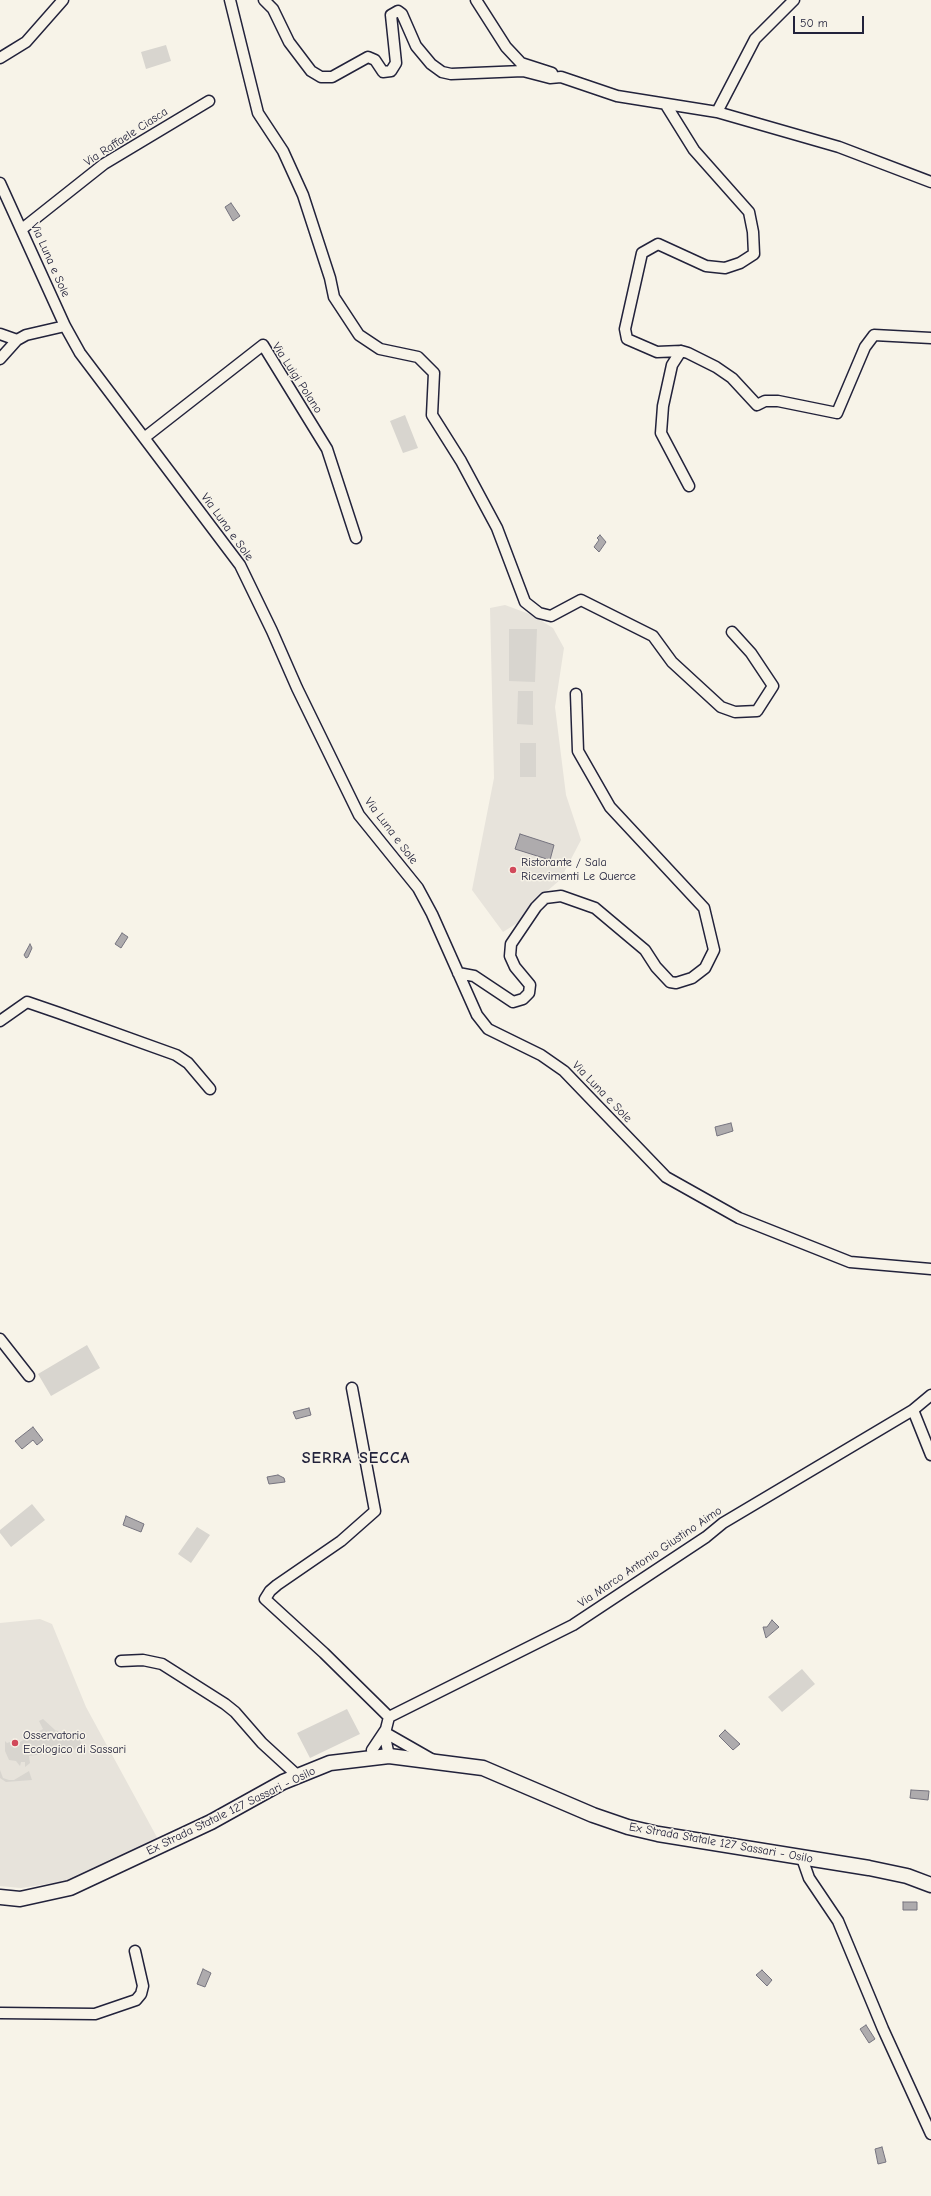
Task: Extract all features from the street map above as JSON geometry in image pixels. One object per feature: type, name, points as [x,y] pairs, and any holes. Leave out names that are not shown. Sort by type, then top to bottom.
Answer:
[{"type":"main road","name":"Ex Strada Statale 127 Sassari - Osilo","points":[[0,1897],[20,1899],[70,1888],[211,1822],[298,1776],[330,1762],[373,1756],[389,1756],[483,1768],[593,1815],[628,1827],[658,1834],[907,1876],[931,1885]]},
{"type":"street","points":[[0,58],[26,42],[63,0]]},
{"type":"street","points":[[230,0],[258,113],[283,151],[303,195],[330,278],[334,297],[359,335],[380,349],[418,357],[434,373],[432,415],[462,461],[497,528],[525,602],[539,613],[551,616],[581,600],[653,636],[672,662],[721,707],[735,712],[757,711],[773,686],[751,653],[732,632]]},
{"type":"street","points":[[264,0],[272,9],[289,42],[311,71],[321,77],[332,77],[368,58],[375,60],[383,72],[391,71],[396,63],[391,15],[398,11],[402,14],[416,46],[431,64],[442,72],[451,74],[523,71],[550,78],[561,77]]},
{"type":"street","points":[[476,0],[506,47],[521,63],[617,96],[717,112],[829,144],[931,182]]},
{"type":"street","points":[[717,112],[755,39],[794,0]]},
{"type":"street","name":"Via Raffaele Ciasca","points":[[22,229],[104,164],[209,100]]},
{"type":"street","points":[[666,105],[694,150],[749,212],[753,232],[754,254],[740,263],[725,268],[706,266],[658,244],[642,253],[625,329],[627,339],[657,352],[681,351],[721,371],[732,378],[757,405],[765,401],[778,401],[837,413],[865,347],[874,335],[931,338]]},
{"type":"street","name":"Via Luna e Sole","points":[[0,183],[65,326],[80,353],[240,565],[359,815],[418,888],[477,1015],[488,1029],[540,1054],[564,1071],[666,1177],[738,1218],[850,1262],[931,1269]]},
{"type":"street","points":[[0,358],[17,340],[26,335],[65,326]]},
{"type":"street","points":[[0,334],[17,340]]},
{"type":"street","name":"Via Luigi Polano","points":[[144,438],[263,345],[327,449],[356,538]]},
{"type":"street","points":[[681,351],[672,365],[663,406],[661,433],[689,486]]},
{"type":"street","points":[[458,973],[474,976],[513,1002],[523,999],[528,993],[530,985],[515,967],[510,956],[511,944],[536,907],[545,898],[562,896],[595,908],[645,950],[656,967],[670,982],[676,983],[692,978],[704,968],[714,950],[704,908],[610,807],[578,751],[576,694]]},
{"type":"street","points":[[0,1021],[27,1002],[53,1010],[176,1054],[188,1063],[210,1089]]},
{"type":"street","points":[[0,1339],[29,1376]]},
{"type":"street","points":[[352,1388],[375,1511],[341,1542],[277,1585],[270,1591],[265,1599],[324,1653],[389,1717],[384,1732],[372,1750],[373,1756]]},
{"type":"street","name":"Via Marco Antonio Giustino Aimo","points":[[389,1717],[573,1625],[706,1537],[723,1523],[913,1410],[931,1395]]},
{"type":"street","points":[[913,1410],[931,1455]]},
{"type":"street","points":[[121,1661],[144,1660],[162,1664],[225,1704],[235,1712],[262,1743],[298,1776]]},
{"type":"street","points":[[384,1732],[389,1756]]},
{"type":"street","points":[[384,1732],[434,1761]]},
{"type":"street","points":[[802,1858],[809,1878],[838,1922],[883,2029],[931,2134]]},
{"type":"street","points":[[0,2013],[95,2014],[136,2000],[141,1994],[143,1986],[135,1952]]},
{"type":"shaded area","points":[[166,45],[171,61],[146,69],[141,52]]},
{"type":"shaded area","points":[[231,203],[240,216],[233,221],[225,207]]},
{"type":"shaded area","points":[[405,415],[418,448],[403,453],[390,421]]},
{"type":"shaded area","points":[[600,535],[606,542],[599,552],[594,547],[599,540],[597,538]]},
{"type":"shaded area","points":[[505,605],[532,615],[553,628],[564,648],[555,707],[566,795],[581,840],[560,880],[546,892],[536,907],[522,920],[503,932],[472,890],[494,778],[490,608]]},
{"type":"shaded area","points":[[509,629],[537,629],[535,682],[509,681]]},
{"type":"shaded area","points":[[518,691],[533,691],[533,725],[517,724]]},
{"type":"shaded area","points":[[520,743],[536,743],[536,777],[520,777]]},
{"type":"shaded area","points":[[520,834],[554,845],[550,860],[515,849]]},
{"type":"shaded area","points":[[122,933],[128,937],[121,948],[115,944]]},
{"type":"shaded area","points":[[30,944],[32,948],[28,957],[26,958],[24,955]]},
{"type":"shaded area","points":[[731,1123],[733,1131],[717,1136],[715,1127]]},
{"type":"shaded area","points":[[87,1345],[100,1368],[51,1396],[38,1374]]},
{"type":"shaded area","points":[[309,1408],[311,1415],[296,1419],[293,1412]]},
{"type":"shaded area","points":[[33,1427],[43,1440],[37,1445],[33,1440],[22,1449],[15,1441]]},
{"type":"shaded area","points":[[278,1475],[284,1478],[285,1482],[269,1484],[267,1477]]},
{"type":"shaded area","points":[[32,1504],[45,1520],[11,1547],[0,1533],[0,1530]]},
{"type":"shaded area","points":[[126,1516],[144,1524],[141,1532],[123,1525]]},
{"type":"shaded area","points":[[197,1527],[210,1535],[191,1563],[178,1554]]},
{"type":"shaded area","points":[[40,1619],[52,1624],[86,1707],[159,1841],[73,1880],[21,1888],[0,1886],[0,1623]]},
{"type":"shaded area","points":[[772,1620],[779,1627],[766,1638],[763,1627],[767,1627]]},
{"type":"shaded area","points":[[802,1669],[815,1684],[782,1712],[768,1697]]},
{"type":"shaded area","points":[[347,1709],[360,1734],[310,1758],[297,1733]]},
{"type":"shaded area","points":[[43,1719],[55,1730],[79,1739],[84,1748],[29,1756],[30,1763],[25,1767],[25,1762],[21,1762],[20,1766],[16,1761],[9,1760],[5,1751],[5,1741],[7,1743],[10,1742],[13,1746],[43,1729],[39,1721]]},
{"type":"shaded area","points":[[725,1730],[740,1744],[733,1750],[719,1736]]},
{"type":"shaded area","points":[[0,1770],[3,1778],[9,1780],[14,1780],[29,1771],[32,1780],[6,1782],[0,1778]]},
{"type":"shaded area","points":[[911,1790],[929,1791],[928,1800],[910,1798]]},
{"type":"shaded area","points":[[903,1902],[917,1902],[917,1910],[903,1910]]},
{"type":"shaded area","points":[[203,1969],[211,1973],[205,1987],[197,1984]]},
{"type":"shaded area","points":[[762,1970],[772,1980],[767,1986],[756,1975]]},
{"type":"shaded area","points":[[866,2025],[875,2039],[869,2043],[860,2029]]},
{"type":"shaded area","points":[[882,2147],[886,2162],[878,2164],[875,2149]]},
{"type":"place","name":"Ristorante / Sala Ricevimenti Le Querce","points":[[513,870]]},
{"type":"place","name":"Osservatorio Ecologico di Sassari","points":[[15,1743]]},
{"type":"district","name":"SERRA SECCA","points":[[356,1458]]}]
